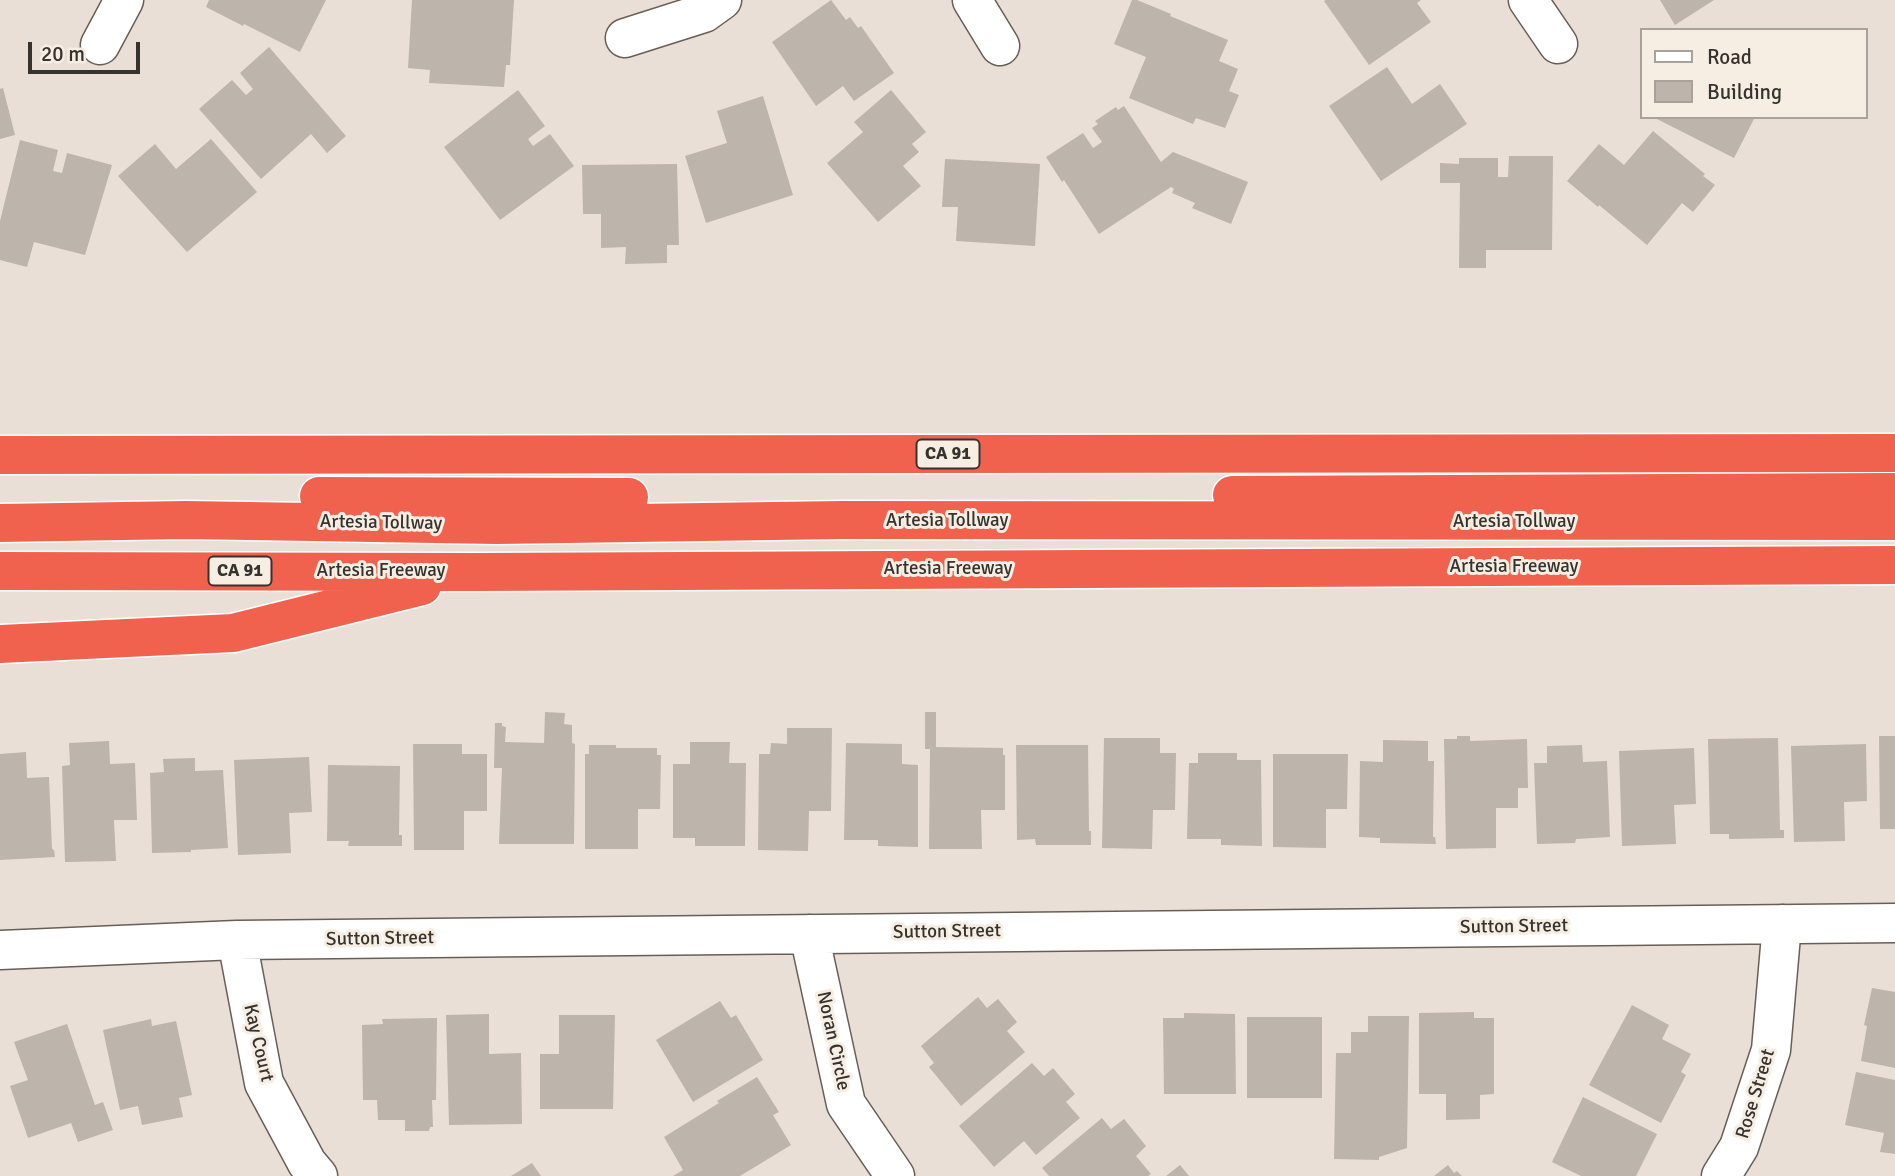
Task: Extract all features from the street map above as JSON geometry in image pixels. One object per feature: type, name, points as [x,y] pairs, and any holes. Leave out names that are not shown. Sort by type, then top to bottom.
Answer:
[{"type":"highway","name":"CA 91","points":[[0,455],[1895,453]]},
{"type":"highway","name":"Artesia Tollway","points":[[0,497],[990,497],[1895,492]]},
{"type":"highway","name":"Artesia Tollway","points":[[0,523],[186,520],[497,525],[842,520],[1895,521]]},
{"type":"highway","name":"Artesia Freeway","points":[[0,571],[480,572],[1895,565]]},
{"type":"highway","points":[[0,644],[233,633],[480,572]]},
{"type":"street","points":[[100,45],[124,0]]},
{"type":"street","points":[[625,38],[704,13],[722,0]]},
{"type":"street","points":[[972,0],[1000,46]]},
{"type":"street","points":[[1528,0],[1558,44]]},
{"type":"street","name":"Sutton Street","points":[[0,950],[237,940],[1895,923]]},
{"type":"street","name":"Rose Street","points":[[1721,1176],[1740,1147],[1771,1050],[1782,924]]},
{"type":"street","name":"Noran Circle","points":[[809,934],[846,1104],[895,1176]]},
{"type":"street","name":"Kay Court","points":[[237,940],[264,1083],[307,1163],[318,1176]]},
{"type":"building","points":[[209,0],[326,0],[300,52],[206,7]]},
{"type":"building","points":[[412,0],[514,0],[510,65],[506,65],[504,87],[429,83],[430,70],[408,68]]},
{"type":"building","points":[[831,0],[846,20],[850,17],[858,28],[861,26],[894,73],[854,101],[843,86],[816,106],[772,42]]},
{"type":"building","points":[[1132,0],[1228,40],[1219,61],[1238,69],[1229,91],[1239,95],[1225,128],[1196,118],[1193,124],[1129,98],[1146,57],[1114,44]]},
{"type":"building","points":[[1421,0],[1417,3],[1431,22],[1369,65],[1324,1]]},
{"type":"building","points":[[1660,0],[1714,0],[1675,25]]},
{"type":"building","points":[[269,47],[346,136],[327,153],[311,134],[261,179],[199,109],[232,80],[246,95],[253,89],[240,73]]},
{"type":"building","points":[[1387,67],[1412,104],[1440,84],[1467,124],[1381,181],[1329,106]]},
{"type":"building","points":[[3,88],[15,135],[0,139],[0,89]]},
{"type":"building","points":[[518,90],[545,126],[528,139],[533,146],[550,134],[574,166],[500,220],[444,147]]},
{"type":"building","points":[[891,90],[926,132],[912,144],[919,152],[903,166],[921,186],[878,222],[827,163],[863,132],[854,122]]},
{"type":"building","points":[[763,96],[793,195],[706,223],[685,156],[727,143],[717,111]]},
{"type":"building","points":[[1124,106],[1161,162],[1173,152],[1248,182],[1231,224],[1192,208],[1195,203],[1172,193],[1174,189],[1171,187],[1099,234],[1046,157],[1083,133],[1093,148],[1102,142],[1092,128],[1098,124],[1095,121],[1116,107],[1118,110]]},
{"type":"building","points":[[1657,119],[1754,119],[1734,158]]},
{"type":"building","points":[[1653,131],[1715,185],[1693,212],[1682,203],[1647,245],[1567,181],[1599,144],[1624,165]]},
{"type":"building","points":[[211,139],[257,192],[187,252],[118,176],[155,144],[176,169]]},
{"type":"building","points":[[20,140],[58,150],[53,171],[62,173],[67,153],[112,165],[85,255],[34,242],[27,267],[0,260],[0,221]]},
{"type":"building","points":[[1509,156],[1553,156],[1552,250],[1486,250],[1486,268],[1459,268],[1460,183],[1440,183],[1440,163],[1459,164],[1459,158],[1498,158],[1498,177],[1508,177]]},
{"type":"building","points":[[945,159],[1040,164],[1035,246],[956,241],[958,207],[942,207]]},
{"type":"building","points":[[677,164],[679,245],[667,245],[667,263],[625,264],[626,247],[601,248],[601,214],[583,214],[582,165]]},
{"type":"building","points":[[545,712],[565,713],[564,724],[572,725],[572,743],[575,744],[574,844],[499,844],[502,768],[494,768],[495,723],[502,723],[502,726],[506,727],[505,742],[544,743]]},
{"type":"building","points":[[925,712],[936,712],[936,747],[1003,748],[1005,810],[981,810],[982,849],[929,849],[930,749],[925,749]]},
{"type":"building","points":[[787,728],[832,728],[831,811],[809,811],[808,851],[758,850],[759,754],[770,754],[771,743],[787,744]]},
{"type":"building","points":[[1457,736],[1470,736],[1470,741],[1527,739],[1528,788],[1518,788],[1518,808],[1496,808],[1496,848],[1446,849],[1444,739],[1457,739]]},
{"type":"building","points":[[1879,736],[1895,736],[1895,829],[1880,829]]},
{"type":"building","points":[[1104,738],[1160,738],[1160,753],[1176,753],[1175,810],[1153,810],[1152,849],[1102,848]]},
{"type":"building","points":[[1778,738],[1780,830],[1784,830],[1784,838],[1729,839],[1729,834],[1710,834],[1708,739]]},
{"type":"building","points":[[1383,740],[1428,741],[1428,761],[1434,761],[1433,837],[1436,844],[1380,843],[1380,838],[1359,837],[1360,761],[1383,762]]},
{"type":"building","points":[[109,741],[110,764],[135,763],[137,820],[114,820],[116,861],[65,862],[62,766],[70,765],[69,743]]},
{"type":"building","points":[[690,742],[730,742],[729,763],[746,763],[745,846],[695,846],[695,838],[673,838],[673,764],[690,764]]},
{"type":"building","points":[[846,743],[902,744],[902,764],[918,765],[918,847],[878,846],[878,840],[844,840]]},
{"type":"building","points":[[413,744],[462,744],[462,754],[487,754],[487,811],[464,811],[464,850],[414,850]]},
{"type":"building","points":[[1866,744],[1867,801],[1844,802],[1845,841],[1794,842],[1791,746]]},
{"type":"building","points":[[589,745],[657,748],[657,755],[661,755],[660,809],[638,809],[638,849],[585,849],[585,754],[589,754]]},
{"type":"building","points":[[1016,745],[1088,745],[1091,845],[1036,845],[1035,839],[1017,840]]},
{"type":"building","points":[[1582,745],[1583,762],[1607,761],[1610,837],[1576,839],[1575,843],[1537,844],[1534,763],[1547,763],[1547,746]]},
{"type":"building","points":[[1694,748],[1696,804],[1674,805],[1676,844],[1622,846],[1619,751]]},
{"type":"building","points":[[26,752],[27,778],[49,777],[52,849],[55,857],[0,860],[0,754]]},
{"type":"building","points":[[1198,753],[1237,753],[1237,760],[1261,760],[1262,846],[1221,845],[1221,839],[1187,839],[1189,763],[1198,763]]},
{"type":"building","points":[[1273,754],[1348,754],[1347,809],[1326,809],[1326,848],[1273,847]]},
{"type":"building","points":[[309,757],[312,812],[289,813],[291,853],[238,855],[234,760]]},
{"type":"building","points":[[195,758],[195,771],[223,770],[228,848],[152,853],[150,773],[164,772],[163,759]]},
{"type":"building","points":[[328,765],[400,766],[399,835],[402,835],[402,846],[348,846],[349,841],[327,841]]},
{"type":"building","points":[[1872,988],[1895,992],[1895,1068],[1861,1061],[1867,1026],[1864,1025]]},
{"type":"building","points":[[978,997],[987,1008],[998,999],[1017,1022],[1007,1031],[1025,1052],[961,1106],[929,1067],[934,1063],[921,1046]]},
{"type":"building","points":[[720,1001],[731,1018],[736,1015],[763,1060],[693,1102],[656,1040]]},
{"type":"building","points":[[1632,1005],[1669,1025],[1662,1039],[1691,1054],[1681,1072],[1686,1075],[1661,1123],[1589,1085]]},
{"type":"building","points":[[1474,1012],[1474,1018],[1494,1018],[1494,1094],[1480,1095],[1480,1119],[1446,1120],[1446,1094],[1419,1094],[1419,1013]]},
{"type":"building","points":[[1184,1013],[1235,1014],[1236,1094],[1164,1094],[1163,1018],[1184,1018]]},
{"type":"building","points":[[489,1014],[489,1054],[521,1053],[522,1124],[449,1125],[446,1015]]},
{"type":"building","points":[[559,1015],[615,1015],[613,1109],[540,1109],[540,1054],[559,1054]]},
{"type":"building","points":[[1368,1016],[1409,1016],[1407,1148],[1379,1157],[1379,1160],[1334,1159],[1336,1053],[1351,1053],[1351,1032],[1368,1032]]},
{"type":"building","points":[[1247,1017],[1322,1017],[1322,1098],[1247,1098]]},
{"type":"building","points":[[437,1018],[433,1127],[430,1127],[429,1131],[405,1131],[405,1120],[378,1120],[377,1100],[363,1100],[362,1025],[383,1024],[382,1019]]},
{"type":"building","points":[[151,1019],[152,1026],[176,1021],[192,1095],[179,1098],[183,1117],[142,1125],[138,1106],[120,1110],[103,1030]]},
{"type":"building","points":[[67,1024],[95,1105],[103,1102],[113,1130],[78,1142],[71,1123],[28,1138],[10,1086],[28,1080],[14,1042]]},
{"type":"building","points":[[1032,1063],[1044,1076],[1053,1068],[1075,1094],[1066,1102],[1080,1118],[1036,1155],[1024,1141],[994,1167],[959,1126]]},
{"type":"building","points":[[1856,1072],[1895,1080],[1895,1154],[1880,1152],[1884,1133],[1845,1125]]},
{"type":"building","points":[[757,1077],[779,1112],[773,1115],[791,1145],[740,1176],[673,1176],[683,1170],[664,1137]]},
{"type":"building","points":[[1583,1097],[1657,1134],[1636,1176],[1581,1176],[1552,1162]]},
{"type":"building","points":[[1102,1118],[1111,1129],[1124,1119],[1146,1146],[1136,1156],[1151,1174],[1049,1176],[1042,1168]]},
{"type":"building","points":[[532,1163],[541,1176],[511,1176]]},
{"type":"building","points":[[1180,1165],[1189,1176],[1166,1176]]},
{"type":"building","points":[[1448,1165],[1454,1173],[1457,1171],[1462,1176],[1434,1176]]}]
